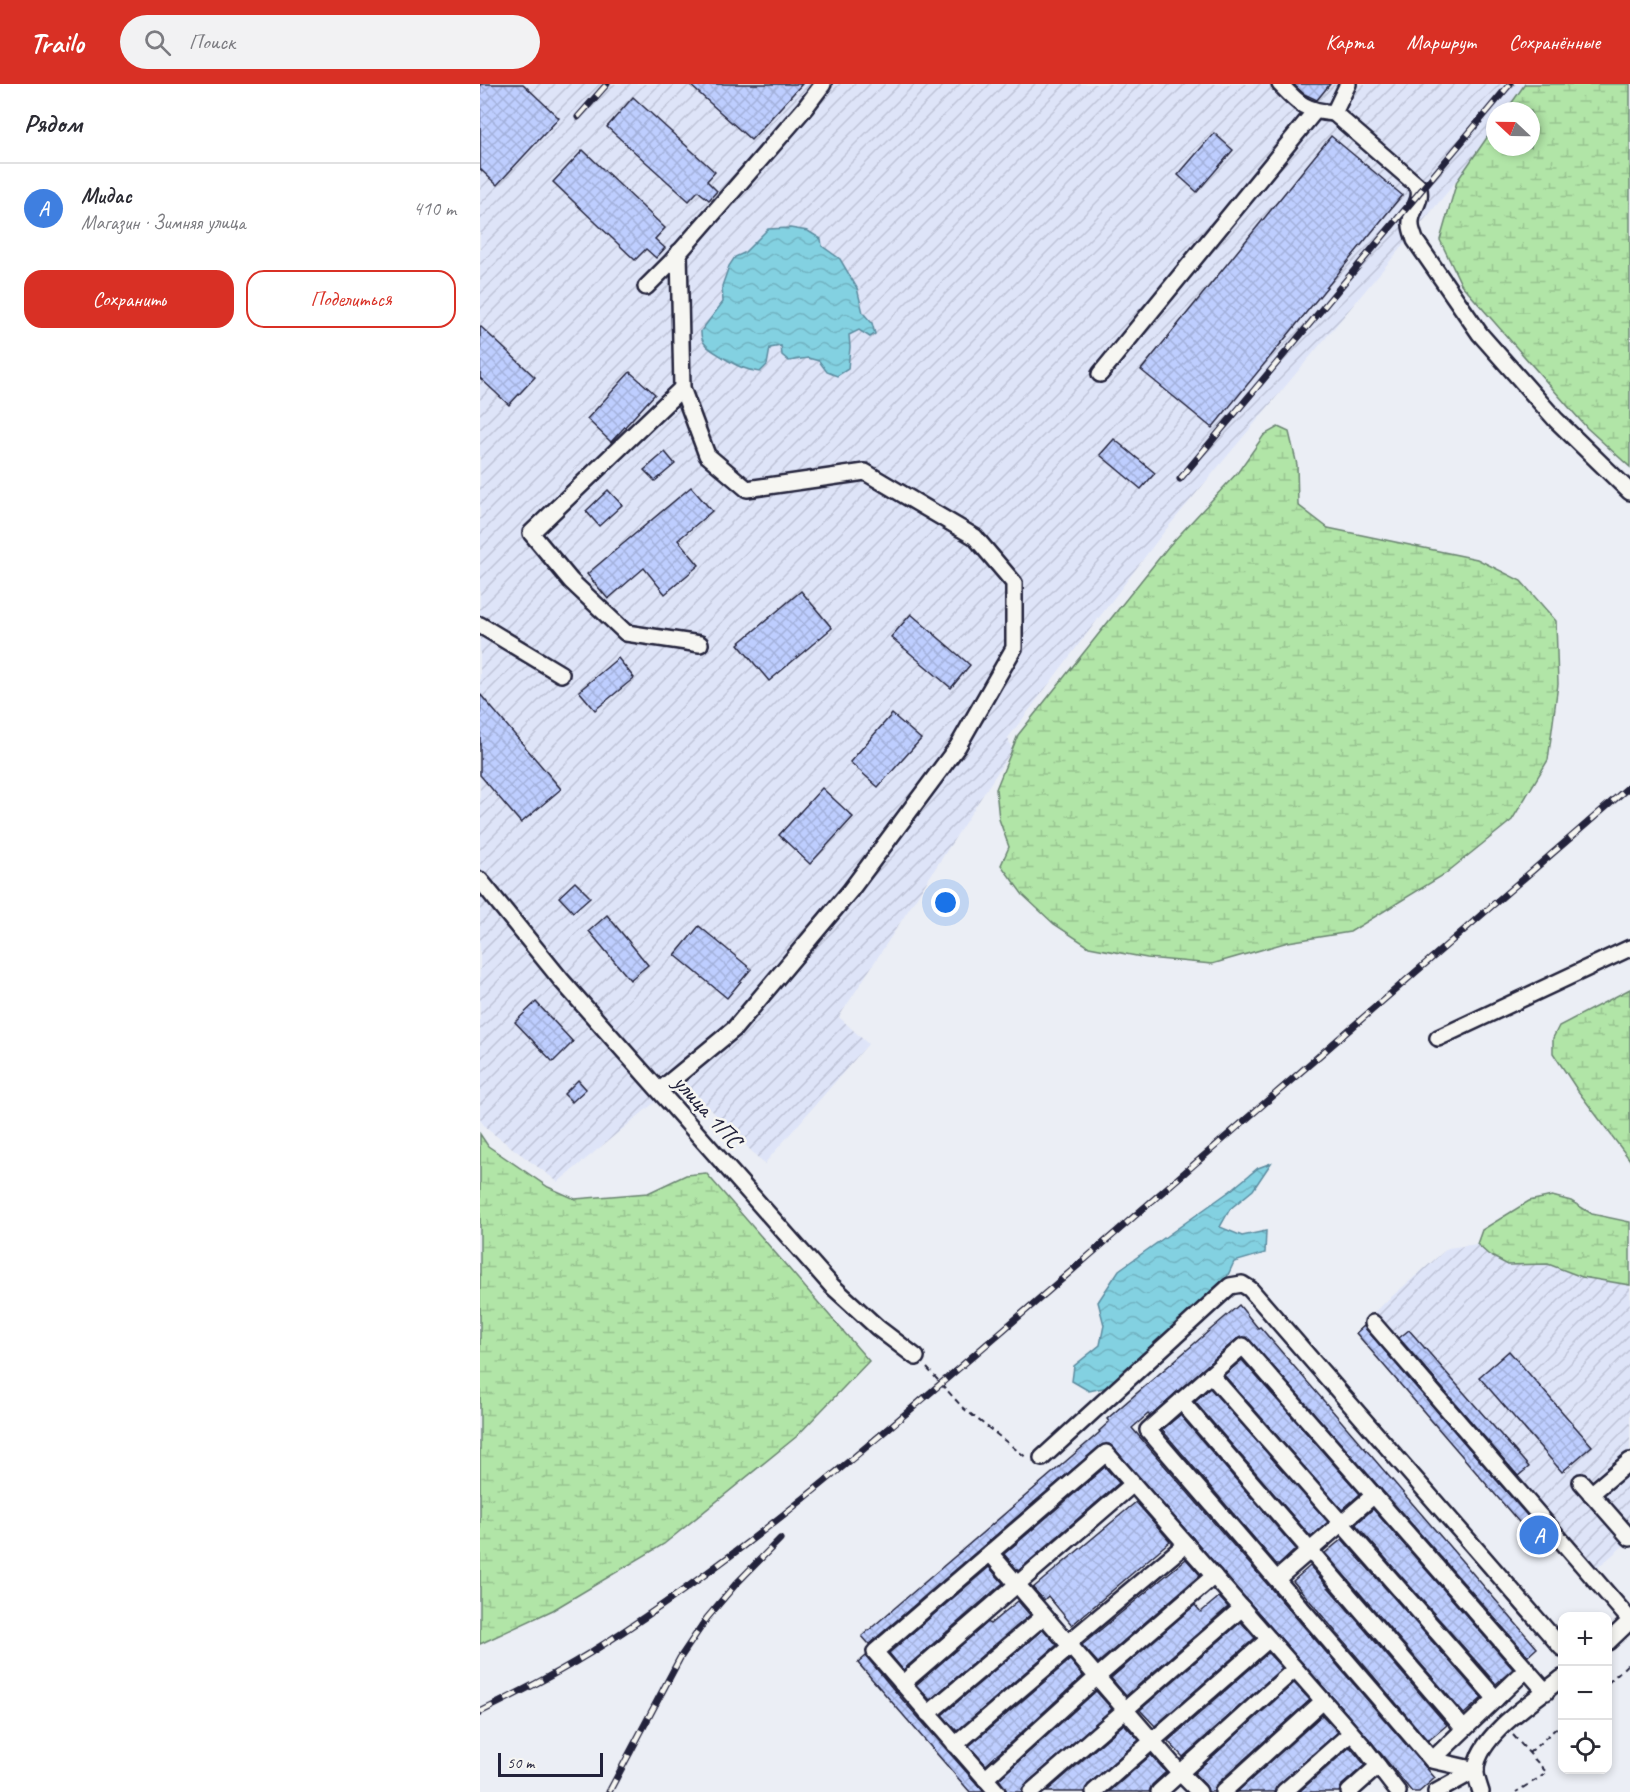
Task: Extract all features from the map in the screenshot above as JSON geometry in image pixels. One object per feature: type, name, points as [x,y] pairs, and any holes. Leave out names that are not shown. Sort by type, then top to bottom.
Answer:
[{"type":"street","points":[[646,287],[680,252],[805,108],[823,84]]},
{"type":"street","points":[[1280,84],[1305,108],[1334,112],[1418,186],[1420,198],[1410,226],[1415,240],[1480,334],[1556,420],[1630,492]]},
{"type":"street","points":[[1334,112],[1348,84]]},
{"type":"street","points":[[1100,374],[1315,111]]},
{"type":"street","points":[[660,1090],[734,1029],[850,891],[958,746],[1014,648],[1014,583],[975,537],[865,472],[747,489],[707,455],[682,388],[680,252]]},
{"type":"street","points":[[682,388],[531,533],[571,581],[626,633],[700,644]]},
{"type":"street","points":[[480,625],[561,674]]},
{"type":"street","name":"улица 1ПС","points":[[480,880],[562,981],[832,1286],[878,1328],[916,1357]]},
{"type":"street","points":[[1438,1038],[1630,948]]},
{"type":"street","points":[[1042,1458],[1230,1286],[1242,1284],[1250,1288],[1558,1642]]},
{"type":"street","points":[[1373,1323],[1630,1620],[1612,1638]]},
{"type":"street","points":[[1476,1770],[1432,1760],[1148,1430],[1244,1346],[1546,1692]]},
{"type":"street","points":[[1211,1375],[1496,1699]]},
{"type":"street","points":[[1181,1401],[1464,1729]]},
{"type":"street","points":[[997,1792],[875,1652],[1106,1453],[1352,1733],[1398,1792]]},
{"type":"street","points":[[1630,1461],[1586,1488],[1630,1538]]},
{"type":"street","points":[[902,1684],[1133,1484]]},
{"type":"street","points":[[1277,1579],[1374,1495]]},
{"type":"street","points":[[956,1745],[1071,1646],[1074,1638],[1185,1544]]},
{"type":"street","points":[[990,1553],[1152,1741],[1199,1792]]},
{"type":"street","points":[[985,1779],[1097,1677],[1214,1576]]},
{"type":"street","points":[[1031,1792],[1242,1608]]},
{"type":"street","points":[[928,1714],[1044,1616]]},
{"type":"street","points":[[1094,1792],[1269,1639]]},
{"type":"street","points":[[1159,1792],[1295,1669]]},
{"type":"street","points":[[1432,1760],[1527,1669]]},
{"type":"street","points":[[1480,1792],[1476,1770],[1479,1754],[1504,1725],[1558,1682]]},
{"type":"street","points":[[1222,1792],[1323,1701]]},
{"type":"street","points":[[1284,1792],[1352,1733]]},
{"type":"street","points":[[1349,1792],[1378,1766]]},
{"type":"street","points":[[1436,1792],[1476,1770]]},
{"type":"path","points":[[916,1357],[942,1382],[963,1408],[1024,1457],[1042,1458]]},
{"type":"path","points":[[1612,1679],[1630,1662]]},
{"type":"path","points":[[1504,1725],[1547,1773],[1516,1792]]},
{"type":"path","points":[[1529,1753],[1558,1727]]},
{"type":"shaded area","points":[[480,84],[1538,84],[1523,102],[1486,102],[1486,146],[1163,533],[1008,738],[1012,750],[839,1017],[868,1044],[764,1164],[682,1080],[558,1182],[487,1129],[480,1120]]},
{"type":"shaded area","points":[[1477,1244],[1489,1255],[1508,1265],[1548,1264],[1582,1277],[1630,1285],[1630,1540],[1596,1569],[1374,1312],[1448,1248]]},
{"type":"green space","points":[[1525,84],[1630,84],[1630,467],[1587,428],[1461,284],[1440,240],[1457,181],[1486,139],[1486,156],[1540,156],[1540,102],[1512,102]]},
{"type":"green space","points":[[1278,427],[1289,432],[1297,465],[1298,505],[1328,528],[1477,559],[1521,581],[1556,621],[1558,684],[1548,760],[1512,820],[1445,874],[1350,932],[1288,942],[1212,964],[1147,958],[1089,947],[1054,924],[1023,895],[1001,865],[1009,847],[999,819],[996,789],[1018,735],[1168,547],[1238,472],[1264,435]]},
{"type":"green space","points":[[1630,989],[1630,1160],[1578,1091],[1553,1053],[1553,1038],[1559,1026]]},
{"type":"green space","points":[[480,1134],[488,1146],[548,1187],[575,1199],[648,1193],[686,1175],[706,1173],[869,1361],[796,1437],[664,1544],[553,1610],[480,1644]]},
{"type":"green space","points":[[1552,1196],[1571,1201],[1592,1214],[1630,1222],[1630,1285],[1582,1277],[1548,1264],[1508,1265],[1489,1255],[1477,1244],[1482,1230],[1529,1201]]},
{"type":"water","points":[[790,228],[808,231],[821,239],[822,246],[840,259],[857,288],[863,313],[872,323],[875,334],[870,337],[859,330],[849,335],[848,369],[837,376],[827,372],[819,361],[808,358],[789,361],[782,355],[781,346],[770,348],[767,365],[760,372],[745,369],[712,350],[701,336],[701,331],[723,302],[722,286],[735,257],[744,253],[768,229]]},
{"type":"water","points":[[1271,1163],[1253,1190],[1230,1209],[1220,1227],[1242,1236],[1266,1231],[1265,1253],[1234,1262],[1222,1288],[1108,1387],[1089,1391],[1072,1381],[1074,1366],[1100,1345],[1104,1325],[1098,1302],[1119,1270],[1230,1191],[1258,1168]]},
{"type":"building","points":[[480,84],[523,84],[559,118],[497,185],[480,169]]},
{"type":"building","points":[[689,84],[802,84],[751,140]]},
{"type":"building","points":[[1293,84],[1330,84],[1317,100],[1304,94]]},
{"type":"building","points":[[633,97],[715,172],[707,181],[717,191],[709,200],[698,191],[689,201],[607,127]]},
{"type":"building","points":[[1214,133],[1233,150],[1197,192],[1178,175]]},
{"type":"building","points":[[1331,136],[1402,195],[1212,428],[1141,370]]},
{"type":"building","points":[[583,150],[665,228],[655,239],[665,248],[656,258],[646,249],[635,260],[553,182]]},
{"type":"building","points":[[480,326],[535,377],[509,405],[480,378]]},
{"type":"building","points":[[630,372],[655,394],[611,442],[587,419]]},
{"type":"building","points":[[1114,439],[1155,473],[1141,489],[1100,455]]},
{"type":"building","points":[[665,452],[675,464],[655,481],[644,470]]},
{"type":"building","points":[[691,487],[712,511],[678,540],[699,565],[665,594],[644,568],[608,599],[587,574]]},
{"type":"building","points":[[608,490],[622,505],[599,526],[586,511]]},
{"type":"building","points":[[801,591],[832,628],[769,681],[738,644]]},
{"type":"building","points":[[911,614],[970,665],[951,688],[891,637]]},
{"type":"building","points":[[618,658],[634,678],[595,710],[579,691]]},
{"type":"building","points":[[480,694],[561,789],[521,823],[480,775]]},
{"type":"building","points":[[892,714],[921,739],[878,787],[850,762]]},
{"type":"building","points":[[822,788],[853,817],[810,864],[779,835]]},
{"type":"building","points":[[575,882],[590,897],[573,912],[559,897]]},
{"type":"building","points":[[607,915],[648,965],[630,980],[589,931]]},
{"type":"building","points":[[699,926],[751,969],[727,998],[675,955]]},
{"type":"building","points":[[536,1002],[573,1042],[553,1062],[515,1022]]},
{"type":"building","points":[[578,1080],[586,1089],[572,1102],[564,1094]]},
{"type":"building","points":[[1239,1305],[1537,1648],[1528,1656],[1247,1337],[1237,1339],[1150,1416],[1148,1414],[1132,1428],[1435,1778],[1419,1792],[1412,1792],[1369,1739],[1109,1444],[1100,1446],[869,1644],[862,1636],[1100,1432],[1109,1422],[1107,1419]]},
{"type":"building","points":[[1364,1326],[1545,1536],[1537,1543],[1356,1333]]},
{"type":"building","points":[[1409,1330],[1529,1467],[1518,1476],[1399,1338]]},
{"type":"building","points":[[1509,1351],[1592,1446],[1562,1472],[1479,1377]]},
{"type":"building","points":[[1242,1360],[1360,1494],[1342,1510],[1224,1375]]},
{"type":"building","points":[[1210,1388],[1328,1522],[1311,1537],[1195,1402]]},
{"type":"building","points":[[1180,1415],[1296,1549],[1278,1566],[1162,1430]]},
{"type":"building","points":[[1105,1467],[1119,1483],[1018,1571],[1004,1554]]},
{"type":"building","points":[[1136,1502],[1170,1541],[1072,1625],[1048,1596],[1044,1600],[1033,1588]]},
{"type":"building","points":[[1373,1509],[1513,1669],[1496,1684],[1357,1526],[1356,1524]]},
{"type":"building","points":[[1342,1539],[1482,1698],[1464,1714],[1325,1553]]},
{"type":"building","points":[[1186,1559],[1200,1575],[1098,1663],[1082,1645]]},
{"type":"building","points":[[1310,1566],[1447,1725],[1428,1741],[1293,1581]]},
{"type":"building","points":[[989,1567],[1003,1583],[903,1670],[889,1653]]},
{"type":"building","points":[[1219,1597],[1228,1607],[1126,1696],[1111,1678],[1195,1605],[1201,1612]]},
{"type":"building","points":[[1018,1601],[1030,1615],[930,1700],[916,1685],[988,1622],[990,1624]]},
{"type":"building","points":[[1241,1622],[1255,1638],[1155,1726],[1140,1710]]},
{"type":"building","points":[[1043,1629],[1057,1645],[957,1731],[942,1715]]},
{"type":"building","points":[[1268,1653],[1282,1668],[1183,1757],[1168,1741]]},
{"type":"building","points":[[866,1656],[984,1792],[970,1792],[858,1663]]},
{"type":"building","points":[[1070,1660],[1083,1676],[986,1765],[969,1746]]},
{"type":"building","points":[[1294,1683],[1310,1700],[1216,1785],[1214,1792],[1208,1792],[1206,1786],[1194,1773]]},
{"type":"building","points":[[1096,1691],[1112,1709],[1025,1785],[1021,1792],[1007,1792],[999,1779]]},
{"type":"building","points":[[1322,1715],[1338,1732],[1278,1785],[1274,1792],[1237,1792]]},
{"type":"building","points":[[1124,1724],[1139,1740],[1088,1785],[1084,1792],[1046,1792]]},
{"type":"building","points":[[1350,1747],[1365,1765],[1342,1785],[1339,1792],[1299,1792]]},
{"type":"building","points":[[1151,1755],[1166,1772],[1152,1785],[1149,1792],[1109,1792]]},
{"type":"railway","points":[[578,117],[607,84]]},
{"type":"railway","points":[[1180,479],[1510,84]]},
{"type":"railway","points":[[480,1712],[574,1663],[604,1644],[663,1605],[776,1521],[1046,1293],[1630,786]]},
{"type":"railway","points":[[609,1792],[680,1658],[707,1618],[735,1585],[780,1539]]},
{"type":"place","name":"Мидас","points":[[1539,1535]]}]
